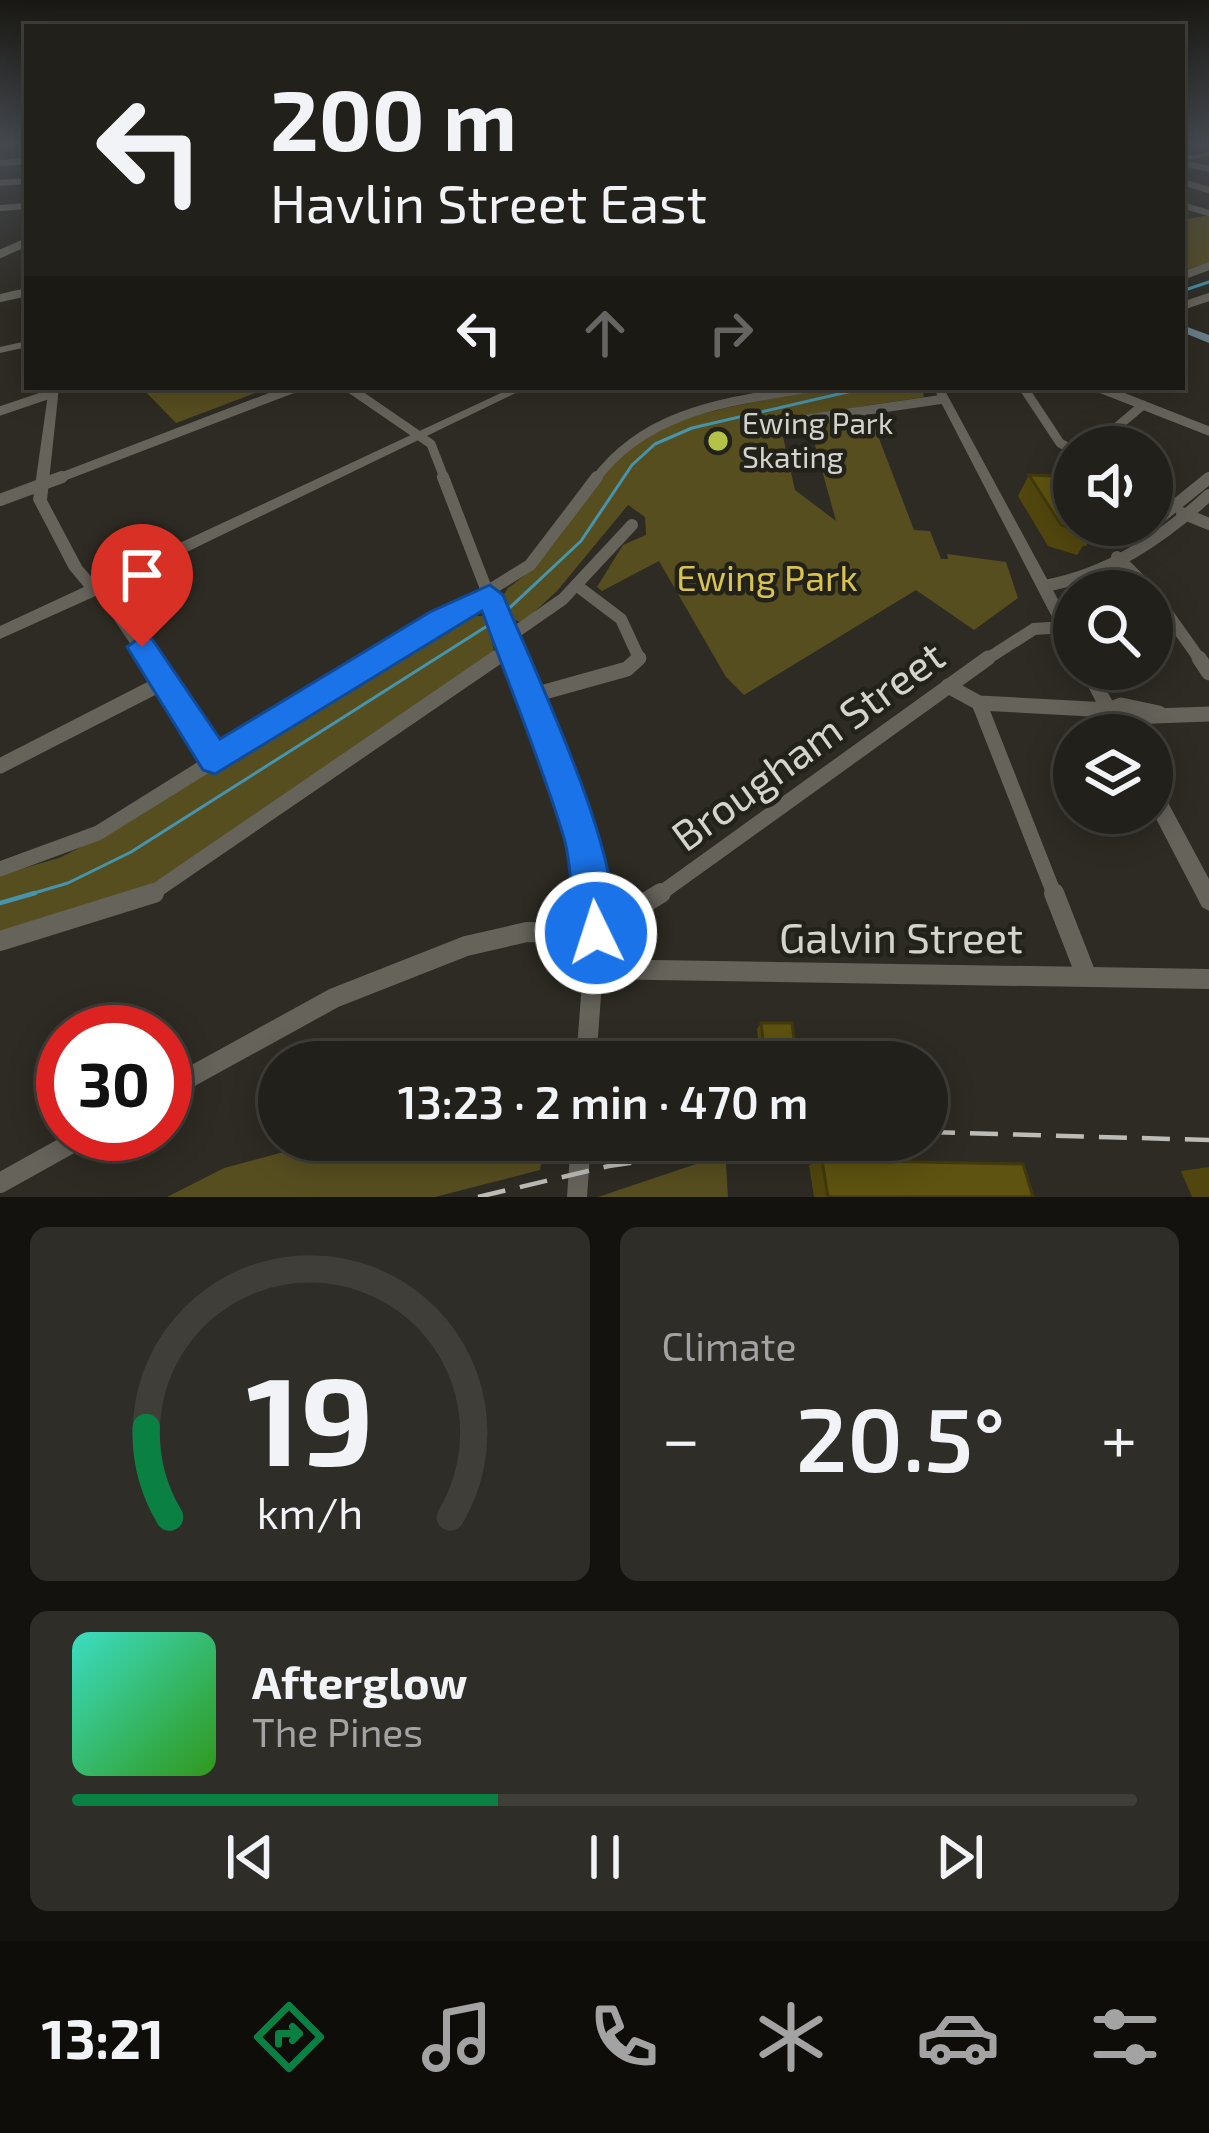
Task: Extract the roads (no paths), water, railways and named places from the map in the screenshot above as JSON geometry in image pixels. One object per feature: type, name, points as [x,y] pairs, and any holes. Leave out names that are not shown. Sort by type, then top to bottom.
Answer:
[{"type":"street","points":[[54,390],[39,487],[63,540],[215,760]]},
{"type":"street","points":[[0,411],[54,390]]},
{"type":"street","points":[[0,503],[289,390]]},
{"type":"street","points":[[352,390],[415,437],[439,468],[530,696],[589,860],[596,933],[587,1041]]},
{"type":"street","points":[[0,631],[517,390]]},
{"type":"street","points":[[0,868],[82,841],[440,620],[491,598],[542,551],[612,459],[641,435],[691,413],[800,390]]},
{"type":"street","points":[[800,420],[943,390],[1053,604]]},
{"type":"street","points":[[1025,390],[1053,432]]},
{"type":"street","points":[[1105,390],[1209,431]]},
{"type":"street","points":[[1118,426],[1143,405]]},
{"type":"street","points":[[1044,586],[1080,581],[1117,557],[1182,510],[1209,478]]},
{"type":"street","points":[[1173,514],[1209,495]]},
{"type":"street","points":[[1182,510],[1209,521]]},
{"type":"street","points":[[0,941],[119,909],[151,895],[577,585],[632,525]]},
{"type":"street","points":[[1117,557],[1129,546]]},
{"type":"street","points":[[1117,557],[1130,570]]},
{"type":"street","points":[[530,696],[627,669],[639,658],[621,619],[577,585]]},
{"type":"street","points":[[1173,621],[1209,673]]},
{"type":"street","name":"Brougham Street","points":[[596,933],[663,897],[1025,633],[1053,629]]},
{"type":"street","points":[[0,766],[164,682]]},
{"type":"street","points":[[948,686],[979,703],[1109,710],[1128,717],[1209,714]]},
{"type":"street","points":[[1098,690],[1111,714]]},
{"type":"street","points":[[979,703],[1086,975]]},
{"type":"street","points":[[1173,832],[1209,900]]},
{"type":"street","points":[[192,1075],[334,998],[466,946],[543,930],[596,933]]},
{"type":"street","name":"Galvin Street","points":[[592,968],[1209,979]]},
{"type":"street","points":[[0,1183],[40,1161]]},
{"type":"street","points":[[578,1197],[580,1161]]},
{"type":"waterway","points":[[1185,290],[1209,282]]},
{"type":"waterway","points":[[502,615],[581,541],[632,465],[655,444],[692,428],[856,390]]},
{"type":"waterway","points":[[24,896],[68,883],[131,852],[495,621]]},
{"type":"waterway","points":[[0,903],[35,893]]},
{"type":"railway","points":[[948,1133],[1209,1140]]},
{"type":"railway","points":[[478,1197],[644,1161]]},
{"type":"place","name":"Ewing Park Skating","points":[[718,441]]},
{"type":"park label","name":"Ewing Park","points":[[767,578]]}]
